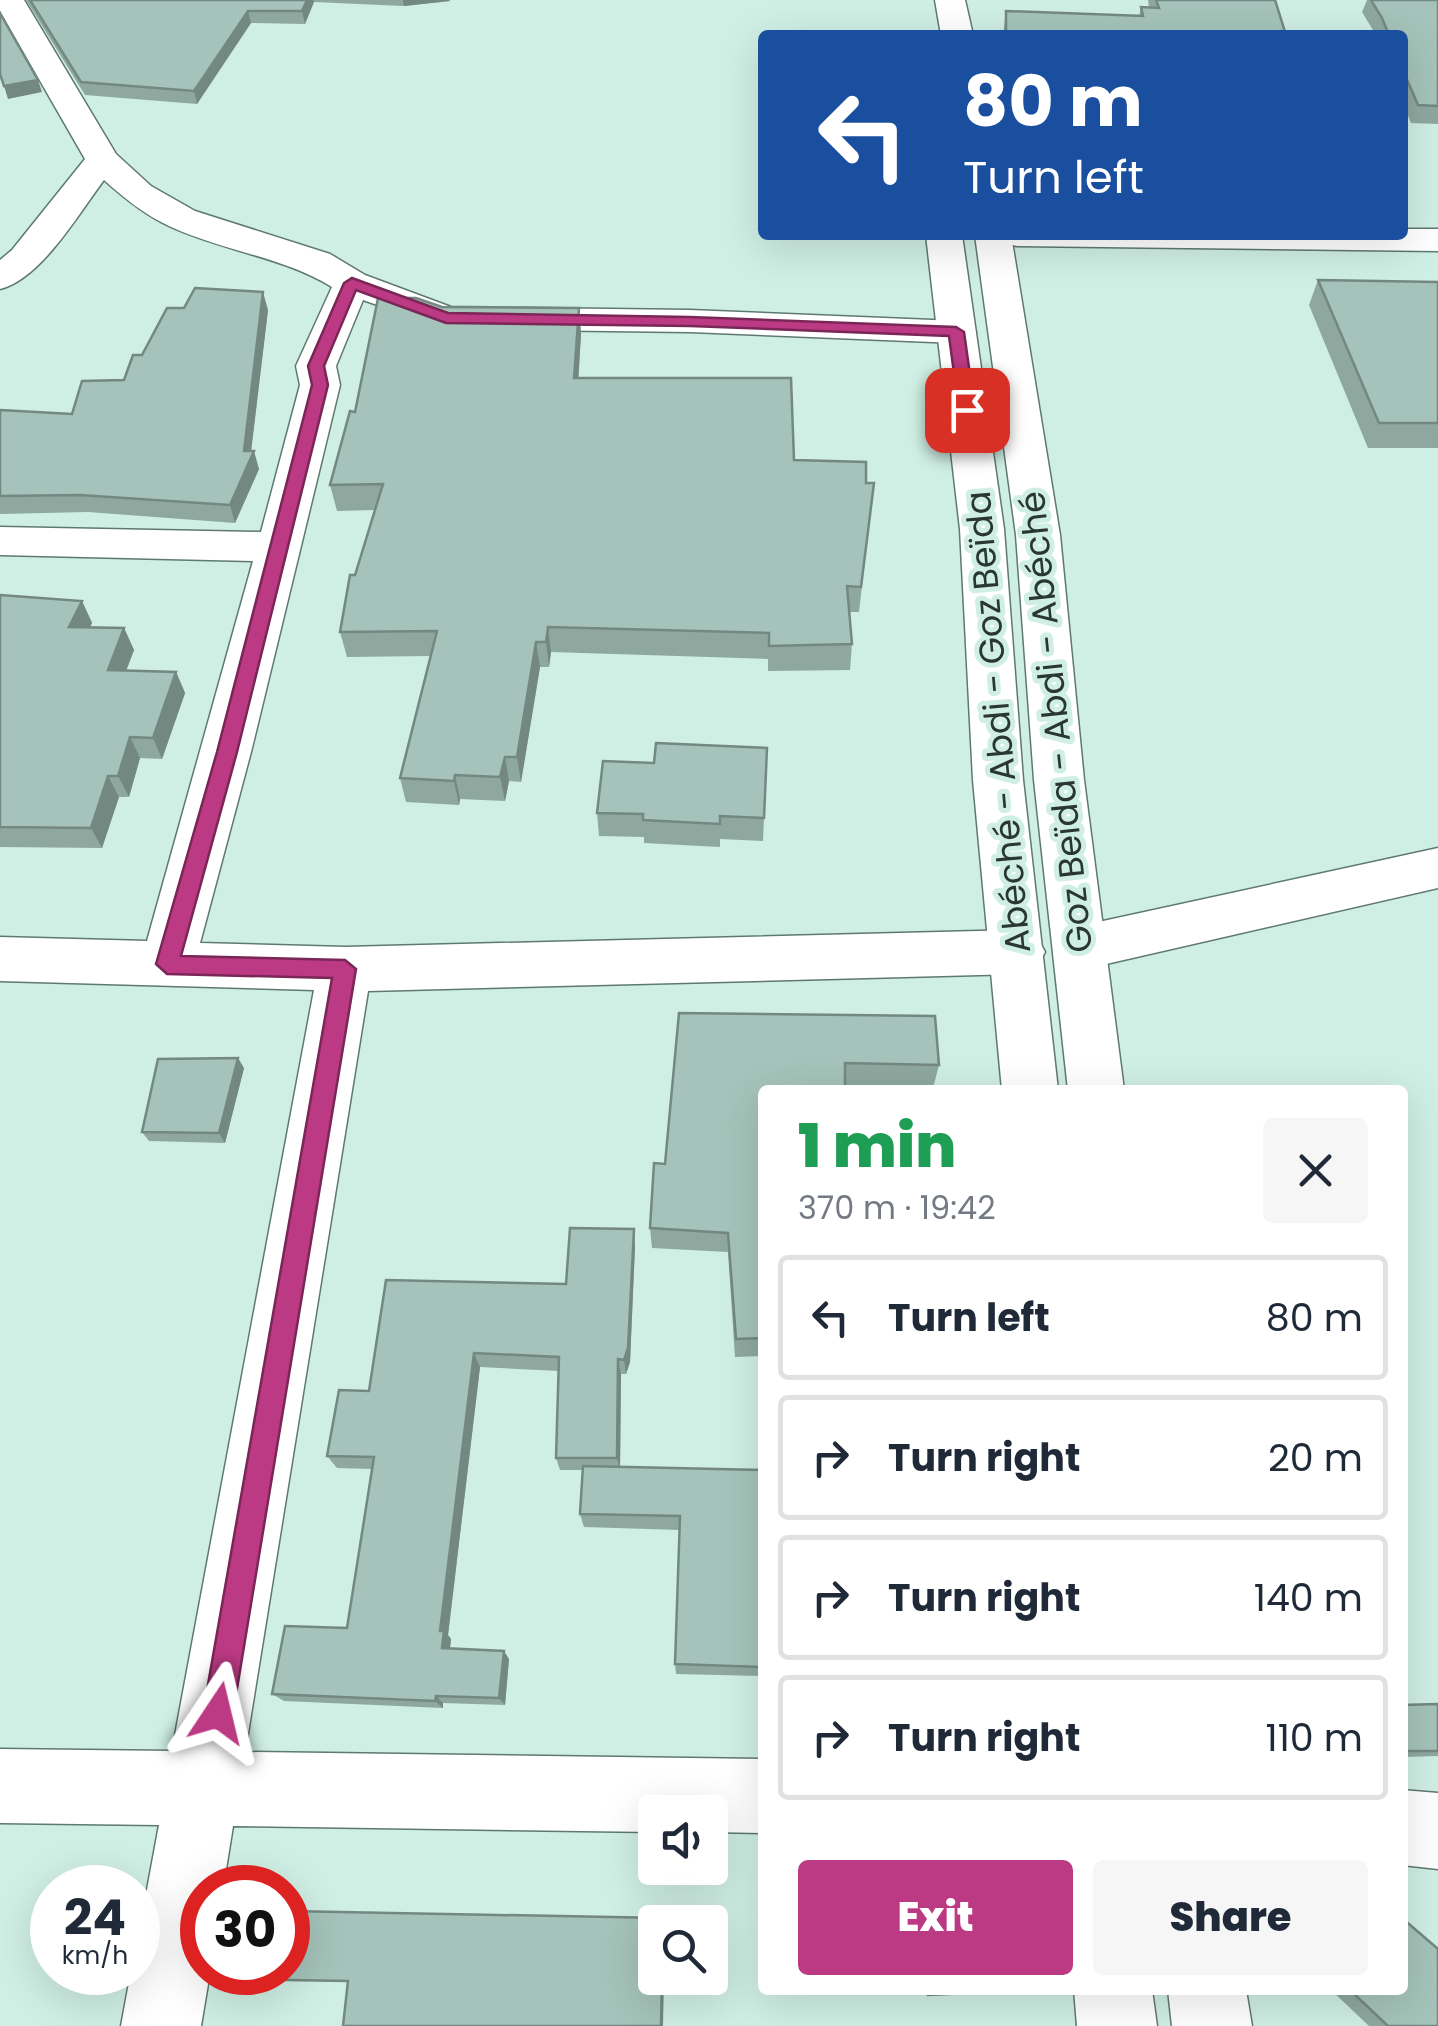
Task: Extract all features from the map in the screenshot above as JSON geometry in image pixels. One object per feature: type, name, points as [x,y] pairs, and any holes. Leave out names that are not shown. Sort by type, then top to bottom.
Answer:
[{"type":"street","points":[[9,0],[102,160],[139,192],[182,219],[317,262],[352,283],[446,318],[690,321],[956,332]]},
{"type":"street","points":[[950,0],[955,30]]},
{"type":"street","points":[[0,278],[25,258],[102,160]]},
{"type":"street","name":"Abéché - Abdi - Goz Beïda","points":[[945,240],[982,529],[998,780],[1030,1085]]},
{"type":"street","name":"Goz Beïda - Abdi - Abéché","points":[[994,240],[1038,535],[1059,780],[1095,1085]]},
{"type":"street","points":[[1408,240],[1438,240]]},
{"type":"street","points":[[167,964],[227,752],[320,385],[316,366],[352,283]]},
{"type":"street","points":[[0,541],[278,546]]},
{"type":"street","points":[[998,780],[1059,780]]},
{"type":"street","points":[[1080,948],[1438,868]]},
{"type":"street","points":[[0,959],[345,969],[1018,952]]},
{"type":"street","points":[[161,2026],[345,969]]},
{"type":"street","points":[[0,1786],[204,1792],[758,1796]]},
{"type":"street","points":[[1408,1827],[1438,1831]]},
{"type":"street","points":[[1114,1995],[1117,2026]]},
{"type":"street","points":[[1208,1995],[1212,2026]]},
{"type":"building","points":[[30,0],[307,0],[302,11],[248,11],[194,91],[81,82]]},
{"type":"building","points":[[1156,0],[1275,0],[1284,30],[1006,30],[1006,11],[1143,16],[1141,7],[1159,8]]},
{"type":"building","points":[[1371,0],[1438,0],[1438,106],[1418,105],[1408,82],[1408,30],[1387,30]]},
{"type":"building","points":[[0,13],[38,80],[4,86],[0,74]]},
{"type":"building","points":[[1318,280],[1438,282],[1438,423],[1379,423]]},
{"type":"building","points":[[195,288],[263,292],[244,451],[254,451],[230,505],[80,495],[0,496],[0,410],[72,414],[82,381],[124,380],[133,355],[142,355],[167,308],[184,308]]},
{"type":"building","points":[[378,298],[416,298],[442,307],[579,308],[574,378],[791,378],[794,460],[866,462],[866,483],[874,483],[861,587],[847,586],[852,644],[769,646],[769,633],[548,627],[546,642],[536,642],[517,757],[505,757],[500,777],[455,775],[454,781],[400,778],[437,631],[340,632],[350,575],[355,575],[383,484],[330,485],[350,411],[355,412]]},
{"type":"building","points":[[0,595],[82,601],[69,627],[124,628],[108,670],[176,672],[153,738],[130,737],[118,776],[108,776],[91,828],[0,827]]},
{"type":"building","points":[[656,743],[767,748],[764,818],[720,816],[720,824],[643,820],[643,814],[597,813],[603,761],[654,763]]},
{"type":"building","points":[[679,1013],[935,1016],[939,1065],[845,1063],[845,1085],[758,1085],[758,1338],[736,1339],[728,1233],[650,1228],[654,1163],[665,1164]]},
{"type":"building","points":[[238,1058],[219,1133],[142,1132],[158,1059]]},
{"type":"building","points":[[570,1228],[634,1229],[628,1348],[624,1360],[618,1359],[617,1458],[556,1458],[559,1357],[474,1353],[440,1631],[444,1631],[442,1648],[504,1651],[499,1698],[436,1696],[435,1701],[272,1694],[285,1626],[347,1628],[374,1457],[327,1456],[339,1390],[369,1391],[386,1280],[566,1284]]},
{"type":"building","points":[[583,1466],[758,1470],[758,1667],[675,1664],[680,1516],[580,1514]]},
{"type":"building","points":[[1438,1704],[1438,1751],[1408,1751],[1408,1705]]},
{"type":"building","points":[[310,1911],[638,1918],[638,1995],[662,1995],[661,2026],[343,2026],[348,1981],[310,1980]]},
{"type":"building","points":[[1408,1923],[1438,1949],[1438,2026],[1388,2026],[1355,1995],[1408,1995]]},
{"type":"route","points":[[218,1713],[345,969],[167,964],[227,752],[320,385],[316,366],[352,283],[446,318],[690,321],[956,332],[967,410]]}]
